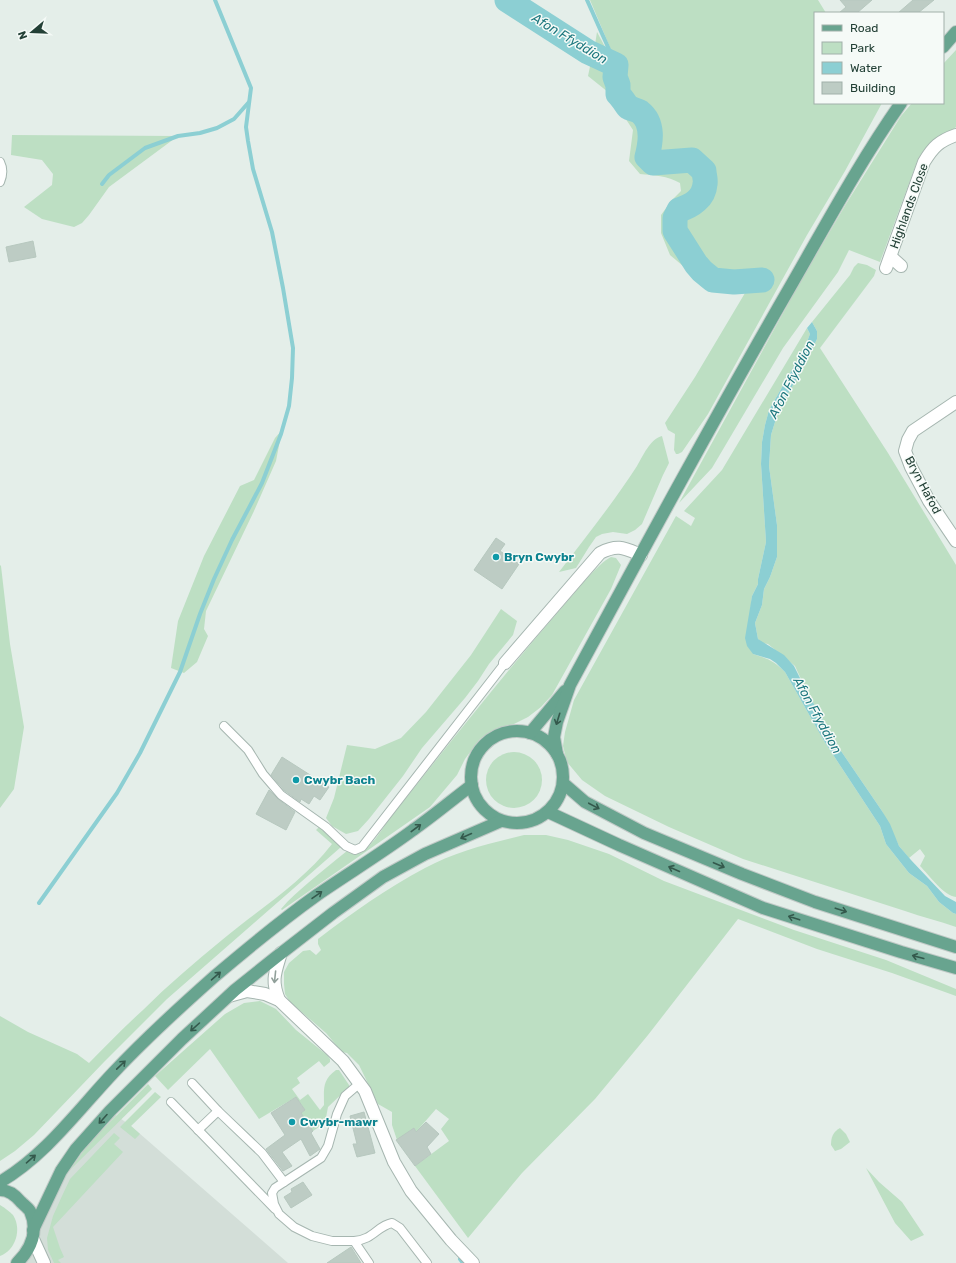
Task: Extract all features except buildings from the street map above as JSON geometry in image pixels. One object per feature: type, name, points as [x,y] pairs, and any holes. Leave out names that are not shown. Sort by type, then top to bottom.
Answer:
[{"type":"main road","points":[[944,46],[956,32]]},
{"type":"main road","points":[[17,1263],[28,1252],[33,1235],[61,1171],[76,1149],[110,1111],[182,1039],[229,996],[281,953],[383,877],[425,854],[501,821],[523,823],[534,820],[548,812],[558,799],[563,784],[562,769],[557,754],[554,737],[557,722],[570,685],[841,197],[900,104]]},
{"type":"main road","points":[[530,733],[570,685]]},
{"type":"main road","points":[[501,821],[488,812],[477,800],[472,785],[472,769],[481,750],[492,739],[505,733],[521,732],[530,733],[544,740],[557,754]]},
{"type":"main road","points":[[563,784],[585,802],[644,833],[742,874],[815,902],[956,947]]},
{"type":"main road","points":[[0,1182],[14,1174],[34,1158],[114,1072],[163,1024],[216,976],[316,896],[412,831],[472,785]]},
{"type":"main road","points":[[548,812],[763,908],[956,968]]},
{"type":"main road","points":[[0,1190],[16,1196],[30,1211],[34,1225],[33,1235]]},
{"type":"street","name":"Highlands Close","points":[[901,266],[888,263],[924,162],[939,142],[956,135]]},
{"type":"street","name":"Bryn Hafod","points":[[956,402],[913,431],[908,440],[905,451],[911,467],[929,501],[956,541]]},
{"type":"street","points":[[505,663],[600,553],[608,549],[623,548],[641,555]]},
{"type":"street","points":[[278,1000],[274,989],[274,975],[281,953]]},
{"type":"street","points":[[229,996],[247,991],[265,994],[278,1000],[344,1061],[364,1092],[394,1162],[411,1191],[451,1240],[473,1263]]},
{"type":"street","points":[[33,1235],[44,1263]]},
{"type":"lane","points":[[0,162],[3,176],[0,182]]},
{"type":"lane","points":[[224,726],[248,750],[263,774],[280,796],[326,828],[346,846],[355,850],[362,847],[505,663]]},
{"type":"lane","points":[[192,1083],[218,1111],[262,1153],[284,1182]]},
{"type":"lane","points":[[279,1214],[274,1204],[272,1193],[275,1188],[320,1158],[328,1146],[337,1114],[345,1096],[359,1084]]},
{"type":"lane","points":[[171,1102],[279,1214],[294,1227],[312,1236],[332,1241],[363,1241],[387,1224],[392,1223],[400,1228],[427,1263]]},
{"type":"lane","points":[[198,1130],[218,1111]]},
{"type":"lane","points":[[354,1241],[369,1263]]},
{"type":"shaded area","points":[[110,1111],[131,1126],[288,1263],[17,1263],[61,1171]]},
{"type":"green space","points":[[590,0],[818,0],[825,12],[814,12],[814,104],[881,104],[708,414],[682,452],[678,454],[676,454],[674,450],[675,434],[668,430],[665,423],[695,377],[745,293],[724,293],[702,287],[683,266],[670,255],[661,233],[661,215],[681,191],[680,183],[665,177],[640,174],[629,161],[633,130],[608,92],[588,76],[592,57],[610,66],[609,71],[614,83],[615,96],[624,108],[640,118],[643,123],[646,131],[645,157],[655,165],[693,165],[702,172],[700,193],[695,199],[681,206],[675,212],[672,223],[674,235],[681,245],[680,250],[692,266],[702,276],[714,283],[748,286],[754,289],[765,276],[735,278],[718,277],[712,275],[697,261],[686,243],[679,217],[682,212],[696,205],[704,197],[710,182],[708,169],[693,158],[654,160],[649,157],[653,132],[649,120],[644,112],[635,104],[628,101],[622,93],[618,79],[617,64]]},
{"type":"green space","points":[[597,32],[611,58],[594,51]]},
{"type":"green space","points":[[956,50],[956,127],[930,144],[918,159],[880,262],[849,250],[838,272],[783,348],[712,468],[679,503],[799,284],[846,204],[901,116],[911,104],[944,104],[944,63]]},
{"type":"green space","points":[[12,135],[178,136],[109,187],[82,223],[74,227],[42,219],[24,207],[52,185],[53,174],[42,160],[11,155]]},
{"type":"green space","points":[[858,263],[867,265],[876,270],[874,276],[820,348],[888,453],[956,565],[956,897],[951,896],[942,889],[920,866],[925,856],[920,849],[909,858],[899,846],[882,811],[841,751],[807,692],[795,666],[768,644],[762,643],[758,639],[755,623],[762,605],[764,589],[777,557],[777,525],[769,466],[771,435],[779,409],[803,368],[817,339],[817,331],[812,322]]},
{"type":"green space","points":[[807,328],[810,334],[805,347],[769,410],[762,442],[761,464],[766,542],[758,584],[752,596],[750,615],[753,654],[770,660],[785,672],[824,741],[880,826],[886,844],[909,873],[927,886],[939,902],[956,914],[956,927],[743,859],[669,827],[605,796],[582,780],[567,762],[563,746],[565,732],[574,700],[676,516],[691,526],[695,518],[684,511],[722,470]]},
{"type":"green space","points":[[282,430],[276,461],[254,511],[206,611],[204,629],[208,636],[197,662],[184,673],[171,668],[178,621],[204,556],[240,486],[254,480],[275,438]]},
{"type":"green space","points":[[662,436],[669,463],[642,524],[627,534],[613,532],[596,537],[576,568],[559,572],[599,520],[637,466],[650,444]]},
{"type":"green space","points":[[611,557],[616,558],[621,565],[611,589],[552,695],[541,707],[528,717],[514,724],[491,732],[480,739],[465,759],[457,775],[430,807],[282,910],[281,909],[294,895],[347,851],[352,854],[358,854],[367,848],[474,712],[519,658],[587,578],[600,565]]},
{"type":"green space","points":[[0,565],[10,644],[24,727],[14,789],[0,808]]},
{"type":"green space","points":[[501,609],[517,621],[513,635],[489,664],[465,698],[422,748],[403,776],[358,831],[346,834],[332,826],[326,818],[334,798],[347,745],[375,749],[401,738],[426,712],[471,655]]},
{"type":"green space","points":[[514,752],[525,754],[534,760],[540,769],[542,780],[540,791],[534,800],[525,806],[514,808],[503,806],[494,800],[488,791],[486,780],[488,769],[494,760],[503,754]]},
{"type":"green space","points":[[319,827],[341,847],[167,999],[34,1135],[0,1161],[0,1016],[28,1032],[77,1054],[89,1063],[129,1023],[182,974],[280,895],[320,858],[332,844],[316,830]]},
{"type":"green space","points":[[524,835],[546,835],[568,840],[609,854],[664,881],[794,930],[886,960],[956,989],[956,996],[892,973],[817,949],[738,919],[648,1035],[595,1099],[522,1173],[468,1238],[415,1166],[449,1141],[441,1129],[449,1119],[436,1109],[416,1132],[414,1128],[397,1140],[392,1125],[392,1112],[378,1104],[359,1065],[347,1053],[342,1052],[326,1033],[290,1002],[285,994],[284,972],[289,963],[303,951],[310,950],[316,955],[321,950],[318,944],[318,939],[370,901],[411,876],[437,862],[461,852],[486,844]]},
{"type":"green space","points":[[260,1001],[276,1009],[296,1030],[330,1059],[330,1062],[324,1067],[319,1061],[297,1078],[300,1083],[292,1089],[300,1100],[308,1094],[320,1110],[324,1105],[324,1090],[326,1081],[328,1077],[336,1070],[339,1070],[349,1085],[349,1087],[328,1107],[325,1123],[313,1131],[301,1113],[305,1110],[296,1097],[259,1119],[210,1049],[168,1090],[155,1076],[225,1014],[244,1003]]},
{"type":"green space","points":[[148,1084],[152,1089],[70,1170],[89,1143]]},
{"type":"green space","points":[[155,1092],[161,1097],[131,1126],[140,1134],[135,1139],[120,1127]]},
{"type":"green space","points":[[840,1128],[846,1134],[850,1142],[841,1149],[835,1151],[831,1145],[831,1140],[834,1133]]},
{"type":"green space","points":[[114,1133],[120,1138],[114,1144],[123,1152],[53,1227],[64,1257],[58,1260],[61,1263],[54,1263],[48,1250],[47,1238],[53,1216],[62,1196],[70,1179]]},
{"type":"green space","points":[[866,1168],[879,1182],[902,1202],[924,1235],[911,1241],[895,1223]]},
{"type":"green space","points":[[0,1205],[13,1215],[16,1221],[17,1233],[14,1244],[6,1253],[0,1256]]},
{"type":"water","points":[[812,322],[817,331],[817,339],[803,368],[779,409],[771,435],[769,466],[777,525],[777,557],[764,589],[762,605],[755,623],[758,639],[784,655],[794,666],[807,692],[841,751],[890,824],[899,846],[945,896],[956,902],[956,914],[939,902],[927,886],[909,873],[886,844],[880,826],[824,741],[785,672],[770,659],[753,654],[747,646],[745,638],[752,596],[758,584],[766,542],[761,464],[762,442],[765,425],[769,410],[805,347],[810,334],[807,328]]},
{"type":"waterway","points":[[39,903],[117,793],[140,753],[180,672],[214,579],[232,540],[262,483],[281,434],[289,406],[293,348],[272,232],[253,169],[248,141],[246,127],[251,88],[215,0]]},
{"type":"waterway","name":"Afon Ffyddion","points":[[507,0],[588,52],[616,65],[615,77],[618,85],[618,94],[628,107],[640,112],[648,122],[650,145],[647,157],[653,163],[692,160],[704,171],[704,189],[700,197],[693,204],[679,210],[675,218],[675,231],[702,271],[713,280],[734,282],[762,280]]},
{"type":"waterway","points":[[587,0],[616,65]]},
{"type":"waterway","points":[[102,184],[109,175],[145,148],[178,136],[200,133],[217,128],[234,119],[249,102]]},
{"type":"waterway","points":[[460,1259],[463,1263]]},
{"type":"place","name":"Bryn Cwybr","points":[[496,557]]},
{"type":"place","name":"Cwybr Bach","points":[[296,780]]},
{"type":"place","name":"Cwybr-mawr","points":[[292,1122]]}]
